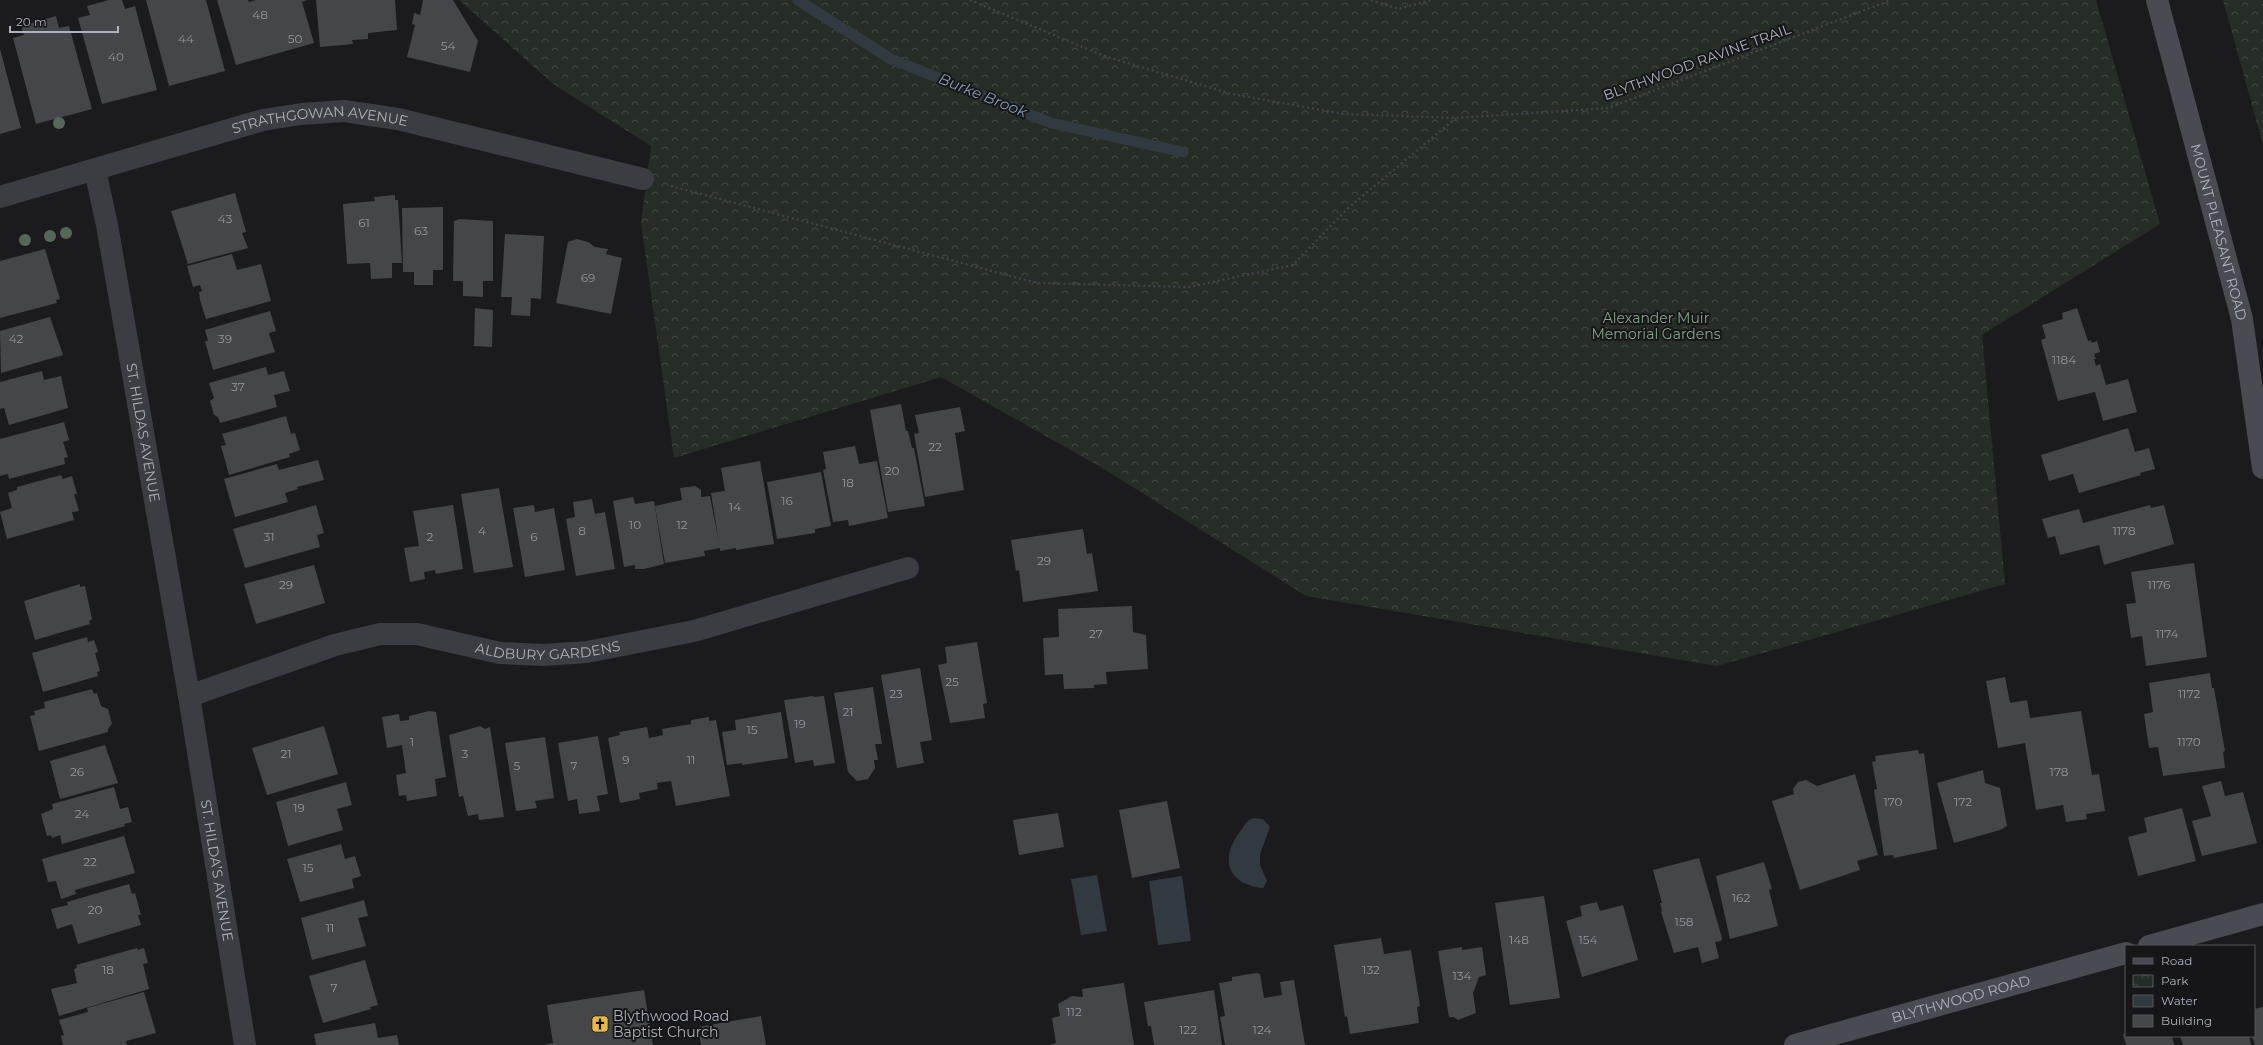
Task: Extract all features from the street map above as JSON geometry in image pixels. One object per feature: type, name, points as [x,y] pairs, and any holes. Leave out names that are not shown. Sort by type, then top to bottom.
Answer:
[{"type":"main road","name":"MOUNT PLEASANT ROAD","points":[[2157,0],[2242,319],[2263,468]]},
{"type":"main road","points":[[2153,945],[2263,914]]},
{"type":"main road","name":"BLYTHWOOD ROAD","points":[[1795,1045],[2125,952]]},
{"type":"street","name":"STRATHGOWAN AVENUE","points":[[0,197],[263,120],[301,114],[344,111],[398,119],[643,179]]},
{"type":"street","name":"ST. HILDAS AVENUE","points":[[95,170],[107,225],[189,696]]},
{"type":"street","name":"ALDBURY GARDENS","points":[[189,696],[335,644],[380,634],[417,634],[500,653],[543,655],[587,652],[694,631],[908,568]]},
{"type":"street","name":"ST. HILDA’S AVENUE","points":[[189,696],[244,1045]]},
{"type":"path","name":"BLYTHWOOD RAVINE TRAIL","points":[[970,0],[1104,56],[1232,94],[1344,114],[1457,118],[1608,108],[1892,0]]},
{"type":"path","points":[[1371,0],[1398,9],[1432,0]]},
{"type":"path","points":[[643,179],[1037,283],[1189,287],[1293,265],[1347,209],[1457,118]]},
{"type":"green space","name":"Alexander Muir Memorial Gardens","points":[[459,0],[2096,0],[2160,224],[1982,335],[2005,584],[1717,666],[1306,596],[1104,469],[941,377],[674,458],[641,223],[651,146],[553,84]]},
{"type":"green space","points":[[2223,0],[2263,0],[2263,145]]},
{"type":"water","points":[[1253,818],[1263,819],[1270,827],[1260,854],[1260,865],[1267,881],[1263,888],[1251,886],[1242,882],[1231,870],[1229,861],[1233,843],[1245,824]]},
{"type":"water","points":[[1097,875],[1107,931],[1081,935],[1071,879]]},
{"type":"water","points":[[1182,876],[1191,941],[1158,945],[1149,881]]},
{"type":"building","points":[[109,0],[122,0],[125,9],[135,6],[157,90],[102,104],[78,18],[90,15],[87,6]]},
{"type":"building","points":[[146,0],[206,0],[225,71],[169,86]]},
{"type":"building","points":[[217,0],[248,0],[249,2],[256,0],[307,0],[302,2],[314,43],[236,65]]},
{"type":"building","points":[[316,0],[395,0],[397,30],[368,33],[368,39],[352,40],[353,44],[320,47]]},
{"type":"building","points":[[423,0],[453,0],[478,41],[470,72],[407,57],[415,25],[412,24],[414,13],[420,15]]},
{"type":"building","points":[[56,16],[59,28],[69,26],[92,109],[36,124],[13,38],[24,35],[21,26]]},
{"type":"building","points":[[0,49],[21,128],[0,134]]},
{"type":"building","points":[[235,193],[246,232],[242,233],[248,248],[188,264],[171,211]]},
{"type":"building","points":[[395,195],[395,200],[398,200],[402,263],[392,263],[392,278],[371,279],[370,263],[347,264],[343,204],[375,201],[374,197]]},
{"type":"building","points":[[443,207],[443,270],[433,270],[433,285],[414,285],[414,272],[403,272],[402,208]]},
{"type":"building","points":[[459,219],[493,221],[493,281],[483,281],[483,297],[463,296],[463,281],[453,281],[454,221]]},
{"type":"building","points":[[505,234],[544,236],[541,299],[531,298],[530,316],[511,315],[512,297],[501,297]]},
{"type":"building","points":[[577,239],[588,242],[595,247],[608,249],[606,254],[622,258],[611,314],[556,303],[568,242]]},
{"type":"building","points":[[45,249],[60,299],[56,300],[57,303],[0,318],[0,261]]},
{"type":"building","points":[[232,254],[237,270],[261,264],[271,301],[206,319],[200,300],[199,292],[202,291],[200,285],[193,287],[187,266]]},
{"type":"building","points":[[475,308],[493,310],[492,347],[474,346]]},
{"type":"building","points":[[2077,308],[2088,341],[2091,340],[2092,343],[2097,341],[2100,352],[2094,354],[2096,359],[2094,359],[2096,366],[2100,364],[2106,385],[2128,379],[2137,412],[2103,421],[2095,392],[2058,401],[2041,340],[2046,338],[2042,325],[2063,319],[2062,313]]},
{"type":"building","points":[[270,311],[276,331],[269,333],[275,352],[213,370],[205,341],[208,341],[205,330]]},
{"type":"building","points":[[50,317],[63,355],[1,373],[0,331]]},
{"type":"building","points":[[266,367],[268,375],[284,371],[290,391],[274,395],[277,407],[220,423],[218,417],[214,415],[210,401],[214,398],[209,383]]},
{"type":"building","points":[[42,371],[44,380],[61,376],[68,408],[9,425],[4,408],[0,409],[0,382]]},
{"type":"building","points":[[901,404],[906,431],[908,431],[912,448],[914,448],[925,506],[888,512],[870,410]]},
{"type":"building","points":[[960,407],[965,431],[955,433],[964,490],[925,497],[914,434],[919,433],[915,415]]},
{"type":"building","points":[[286,416],[291,434],[295,433],[300,450],[289,454],[290,457],[229,475],[221,446],[226,445],[222,434]]},
{"type":"building","points":[[64,422],[69,440],[63,442],[68,457],[64,458],[65,464],[9,479],[8,474],[0,476],[0,439]]},
{"type":"building","points":[[2128,428],[2135,452],[2149,448],[2155,469],[2140,473],[2141,475],[2079,493],[2073,474],[2049,481],[2041,455]]},
{"type":"building","points":[[855,446],[859,464],[877,461],[888,518],[849,526],[848,520],[833,522],[823,470],[826,469],[823,452]]},
{"type":"building","points":[[318,460],[324,480],[297,487],[298,489],[285,493],[288,502],[235,517],[224,479],[277,464],[279,470]]},
{"type":"building","points":[[760,461],[774,544],[736,550],[736,548],[720,551],[720,548],[704,551],[705,556],[665,563],[655,506],[682,500],[680,488],[695,486],[701,490],[701,497],[710,496],[719,543],[711,493],[725,491],[721,468]]},
{"type":"building","points":[[821,472],[831,526],[815,529],[815,533],[777,539],[767,482]]},
{"type":"building","points":[[61,475],[63,479],[72,476],[77,494],[74,494],[79,511],[72,512],[74,520],[7,539],[0,512],[12,508],[8,493],[17,490],[17,487]]},
{"type":"building","points":[[499,488],[513,567],[474,573],[461,494]]},
{"type":"building","points":[[633,497],[635,504],[654,501],[664,564],[644,569],[635,569],[635,565],[624,567],[613,501]]},
{"type":"building","points":[[592,499],[595,514],[605,512],[615,569],[576,576],[566,519],[575,517],[573,502]]},
{"type":"building","points":[[316,505],[324,533],[317,535],[320,547],[245,568],[233,529]]},
{"type":"building","points":[[453,505],[463,569],[436,574],[435,570],[424,572],[425,579],[410,582],[404,548],[419,546],[413,511]]},
{"type":"building","points":[[534,505],[535,512],[554,508],[565,570],[525,577],[513,508]]},
{"type":"building","points":[[2150,505],[2151,508],[2164,505],[2174,544],[2104,565],[2099,545],[2060,555],[2055,536],[2048,538],[2042,519],[2079,509],[2083,523]]},
{"type":"building","points":[[1083,529],[1087,554],[1092,553],[1098,591],[1023,602],[1019,570],[1016,571],[1011,540]]},
{"type":"building","points":[[2194,563],[2207,657],[2146,666],[2142,636],[2131,638],[2126,604],[2136,603],[2131,572]]},
{"type":"building","points":[[314,565],[325,603],[256,624],[244,584]]},
{"type":"building","points":[[80,584],[80,587],[85,586],[92,619],[89,621],[90,624],[35,640],[24,601]]},
{"type":"building","points":[[1132,606],[1133,632],[1146,635],[1148,669],[1106,672],[1107,684],[1094,685],[1094,688],[1064,689],[1063,674],[1045,675],[1043,638],[1059,637],[1058,609]]},
{"type":"building","points":[[87,637],[88,642],[94,640],[98,652],[95,653],[100,671],[97,672],[98,676],[43,692],[32,653]]},
{"type":"building","points":[[977,642],[987,703],[983,704],[985,718],[950,723],[938,665],[947,663],[945,647]]},
{"type":"building","points":[[920,668],[932,740],[920,742],[924,763],[897,768],[881,675]]},
{"type":"building","points":[[2210,673],[2225,751],[2223,752],[2225,768],[2163,776],[2158,747],[2149,748],[2144,714],[2153,712],[2149,683]]},
{"type":"building","points":[[2005,677],[2010,703],[2027,700],[2030,718],[2081,711],[2092,775],[2099,774],[2105,811],[2086,814],[2087,819],[2066,822],[2063,805],[2036,810],[2025,743],[1998,748],[1986,681]]},
{"type":"building","points":[[873,687],[882,744],[875,744],[878,760],[874,760],[875,768],[868,779],[857,781],[848,772],[834,693]]},
{"type":"building","points":[[92,689],[94,694],[97,693],[101,706],[108,709],[112,724],[108,729],[108,732],[39,751],[30,716],[35,715],[34,711],[45,708],[44,702]]},
{"type":"building","points":[[824,696],[835,763],[814,766],[813,760],[795,763],[784,700]]},
{"type":"building","points":[[429,711],[436,712],[446,777],[435,779],[437,796],[407,801],[406,795],[399,796],[396,775],[406,773],[402,745],[387,748],[382,717],[399,714],[400,721],[409,720],[409,716]]},
{"type":"building","points":[[781,712],[788,758],[742,765],[742,763],[727,765],[722,732],[736,730],[735,720]]},
{"type":"building","points":[[709,717],[709,721],[716,720],[730,796],[676,806],[671,781],[657,783],[656,779],[658,789],[639,793],[640,799],[620,803],[608,738],[620,735],[619,732],[647,727],[649,738],[663,735],[662,729],[691,724],[691,720]]},
{"type":"building","points":[[324,726],[338,774],[267,795],[252,748]]},
{"type":"building","points":[[480,726],[485,729],[490,727],[504,817],[479,820],[478,814],[468,816],[463,796],[459,797],[449,735]]},
{"type":"building","points":[[598,736],[608,794],[597,796],[600,811],[579,814],[577,799],[568,801],[558,743]]},
{"type":"building","points":[[545,737],[554,798],[535,801],[537,808],[516,811],[505,743]]},
{"type":"building","points":[[105,745],[118,783],[60,799],[50,761]]},
{"type":"building","points":[[1918,750],[1919,754],[1924,753],[1937,849],[1894,858],[1893,855],[1884,856],[1874,790],[1877,789],[1872,762],[1876,761],[1875,756]]},
{"type":"building","points":[[1983,770],[1985,783],[2000,788],[2007,826],[2000,830],[1954,843],[1937,783]]},
{"type":"building","points":[[1855,774],[1878,855],[1857,861],[1860,870],[1800,890],[1772,801],[1794,794],[1793,789],[1798,782],[1806,780],[1817,786]]},
{"type":"building","points":[[2221,781],[2225,796],[2243,792],[2257,843],[2202,856],[2192,821],[2211,816],[2202,786]]},
{"type":"building","points":[[346,782],[352,805],[337,809],[343,830],[288,846],[276,802]]},
{"type":"building","points":[[114,787],[120,809],[128,807],[132,822],[124,824],[125,826],[62,844],[60,835],[52,838],[51,835],[47,836],[41,814],[53,809],[52,804]]},
{"type":"building","points":[[1167,801],[1180,868],[1132,878],[1119,810]]},
{"type":"building","points":[[2182,808],[2196,861],[2138,876],[2128,837],[2147,832],[2144,818]]},
{"type":"building","points":[[1058,813],[1064,847],[1019,855],[1013,820]]},
{"type":"building","points":[[124,836],[135,873],[75,890],[76,894],[61,899],[56,881],[48,882],[42,859]]},
{"type":"building","points":[[341,844],[345,859],[355,856],[361,876],[352,879],[354,888],[300,902],[287,859]]},
{"type":"building","points":[[1699,858],[1722,938],[1721,941],[1715,942],[1719,958],[1702,963],[1698,947],[1674,953],[1661,912],[1660,903],[1662,903],[1653,870]]},
{"type":"building","points":[[1764,862],[1772,889],[1769,890],[1778,926],[1730,939],[1716,876]]},
{"type":"building","points":[[129,884],[132,894],[135,893],[141,915],[138,915],[141,925],[78,944],[72,924],[57,929],[51,909],[68,905],[67,902]]},
{"type":"building","points":[[1544,896],[1560,998],[1510,1005],[1495,903]]},
{"type":"building","points":[[364,900],[368,916],[358,918],[366,946],[312,960],[301,918]]},
{"type":"building","points":[[1597,902],[1600,911],[1623,905],[1638,960],[1582,977],[1566,921],[1582,916],[1580,906]]},
{"type":"building","points":[[1381,938],[1384,954],[1411,950],[1420,1006],[1417,1007],[1419,1023],[1350,1034],[1347,1016],[1345,1017],[1334,945]]},
{"type":"building","points":[[1462,947],[1462,950],[1482,947],[1486,975],[1479,977],[1473,993],[1476,1013],[1458,1020],[1454,1017],[1449,1017],[1438,951]]},
{"type":"building","points":[[137,948],[138,950],[144,948],[148,963],[143,964],[149,989],[59,1016],[51,989],[77,983],[74,969],[77,968],[76,965]]},
{"type":"building","points":[[365,960],[378,1005],[370,1007],[371,1009],[323,1023],[309,976]]},
{"type":"building","points":[[1256,973],[1260,974],[1264,998],[1282,995],[1280,982],[1294,980],[1305,1045],[1225,1045],[1220,1017],[1225,1016],[1219,983],[1232,981],[1232,977]]},
{"type":"building","points":[[1124,983],[1134,1045],[1050,1045],[1056,1043],[1052,1018],[1060,1016],[1058,1004],[1072,996],[1083,997],[1082,989]]},
{"type":"building","name":"Blythwood Road Baptist Church","points":[[644,990],[653,1045],[543,1045],[553,1043],[547,1005]]},
{"type":"building","points":[[1214,990],[1222,1045],[1154,1045],[1151,1026],[1148,1026],[1144,1002]]},
{"type":"building","points":[[144,992],[156,1033],[126,1041],[127,1045],[63,1045],[61,1036],[64,1035],[59,1020],[88,1012],[87,1008]]},
{"type":"building","points":[[2263,1007],[2263,1045],[2255,1045],[2252,1037],[2255,1037],[2255,1009]]},
{"type":"building","points":[[761,1016],[766,1045],[701,1045],[698,1027]]},
{"type":"building","points":[[375,1023],[378,1038],[397,1035],[399,1045],[316,1045],[314,1034]]},
{"type":"building","points":[[2125,1033],[2125,1037],[2172,1037],[2174,1045],[2126,1045],[2123,1034]]},
{"type":"building","points":[[2180,1037],[2249,1037],[2251,1045],[2183,1045]]},
{"type":"waterway","name":"Burke Brook","points":[[798,0],[891,59],[1051,123],[1183,152]]},
{"type":"place","name":"Blythwood Road Baptist Church","points":[[600,1024]]}]
